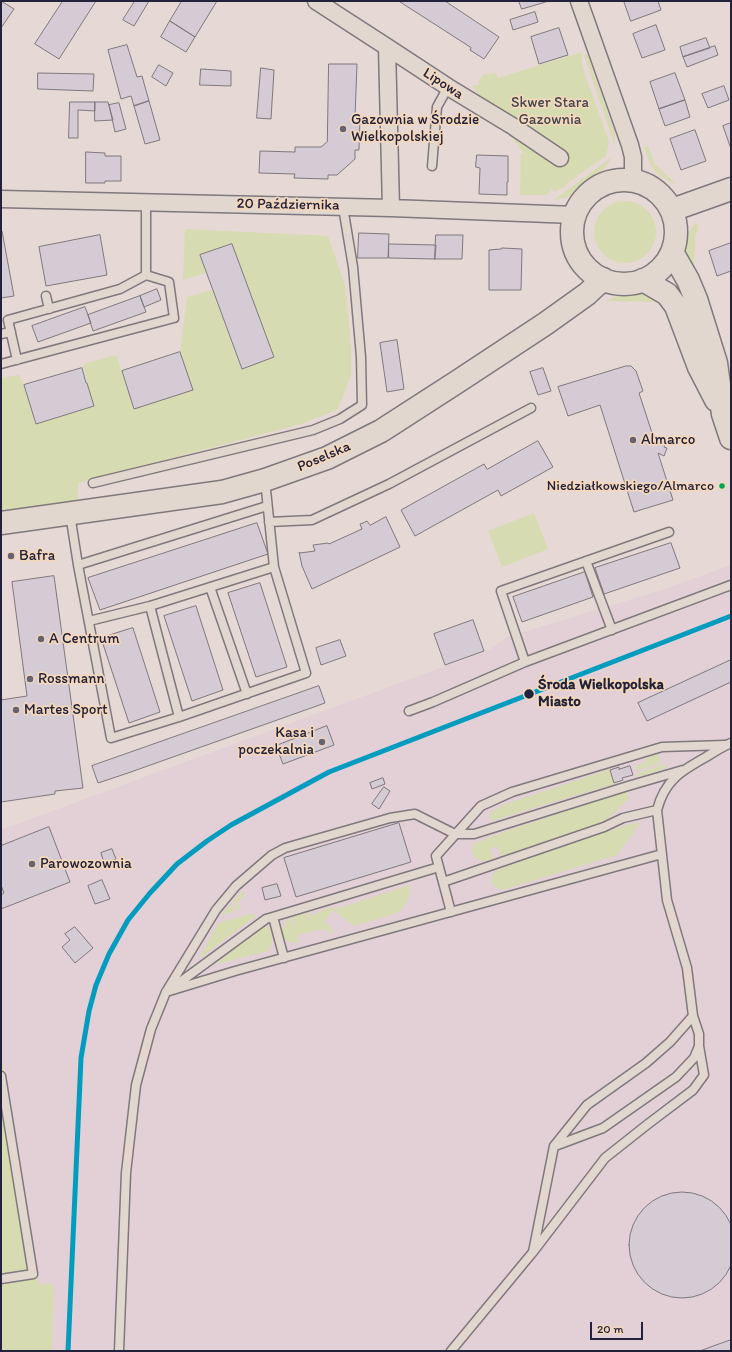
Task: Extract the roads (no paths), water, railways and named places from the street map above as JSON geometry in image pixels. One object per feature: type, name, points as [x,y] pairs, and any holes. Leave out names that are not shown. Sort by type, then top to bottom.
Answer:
[{"type":"street","name":"Lipowa","points":[[316,1],[560,158]]},
{"type":"street","points":[[579,1],[630,145],[632,157],[632,180]]},
{"type":"street","points":[[387,47],[391,208]]},
{"type":"street","points":[[632,180],[639,182],[654,189],[672,210],[676,230],[676,239],[672,252],[667,262],[656,273],[643,280],[630,283],[616,283],[603,279],[592,272],[583,263],[576,252],[573,240],[575,215],[584,199],[598,187],[608,182],[632,180]]},
{"type":"street","points":[[672,210],[731,189]]},
{"type":"street","name":"20 Października","points":[[1,199],[391,208],[575,215]]},
{"type":"street","points":[[672,252],[688,280],[716,363],[723,414]]},
{"type":"street","name":"Poselska","points":[[1,524],[222,492],[265,480],[327,458],[381,431],[545,324],[587,294],[603,279]]},
{"type":"street","points":[[643,280],[667,294],[676,306],[699,367],[723,414],[731,438]]},
{"type":"lane","points":[[432,166],[437,106],[448,87]]},
{"type":"lane","points":[[146,202],[146,275]]},
{"type":"lane","points":[[92,483],[313,430],[340,419],[362,405],[353,267],[343,207]]},
{"type":"lane","points":[[1,364],[17,360],[174,318],[169,282],[146,275],[120,290],[8,320],[17,360]]},
{"type":"lane","points":[[46,296],[49,309]]},
{"type":"lane","points":[[1,334],[11,332]]},
{"type":"lane","points":[[269,522],[312,520],[389,484],[531,408]]},
{"type":"lane","points":[[70,513],[78,565],[111,738],[179,717],[306,673],[274,567],[265,480]]},
{"type":"lane","points":[[78,565],[267,506]]},
{"type":"lane","points":[[525,662],[501,591],[669,532]]},
{"type":"lane","points":[[586,561],[612,630]]},
{"type":"lane","points":[[89,621],[150,606],[274,567]]},
{"type":"lane","points":[[409,711],[525,662],[731,585]]},
{"type":"lane","points":[[210,587],[247,694]]},
{"type":"lane","points":[[150,606],[179,717]]},
{"type":"lane","points":[[119,1351],[126,1173],[136,1085],[151,1029],[166,992],[216,910],[236,886],[272,855],[285,848],[390,818],[415,814],[455,834],[474,834],[683,770],[729,744]]},
{"type":"lane","points":[[451,912],[436,856],[481,806],[512,792],[662,747],[729,744]]},
{"type":"lane","points":[[554,1146],[604,1128],[676,1077],[694,1058],[698,1046],[699,1034],[693,1016],[687,968],[667,900],[657,810],[660,798],[670,783],[683,770]]},
{"type":"lane","points":[[443,882],[604,827],[623,818],[657,810]]},
{"type":"lane","points":[[166,992],[662,854]]},
{"type":"lane","points":[[166,992],[266,919],[439,867]]},
{"type":"lane","points":[[273,917],[284,958]]},
{"type":"lane","points":[[533,1252],[554,1146],[587,1105],[646,1063],[670,1042],[693,1016]]},
{"type":"lane","points":[[451,1351],[533,1252],[606,1158],[693,1090],[704,1075],[698,1046]]},
{"type":"lane","points":[[1,1076],[33,1274],[1,1279]]},
{"type":"place","name":"Gazownia w Środzie Wielkopolskiej","points":[[343,129]]},
{"type":"place","name":"Almarco","points":[[633,440]]},
{"type":"place","name":"Niedziałkowskiego/Almarco","points":[[722,486]]},
{"type":"place","name":"Bafra","points":[[11,556]]},
{"type":"place","name":"A Centrum","points":[[41,639]]},
{"type":"place","name":"Rossmann","points":[[30,679]]},
{"type":"place","name":"Środa Wielkopolska Miasto","points":[[529,694]]},
{"type":"place","name":"Martes Sport","points":[[16,710]]},
{"type":"place","name":"Kasa i poczekalnia","points":[[322,742]]},
{"type":"place","name":"Parowozownia","points":[[32,864]]},
{"type":"park label","name":"Skwer Stara Gazownia","points":[[550,112]]}]
